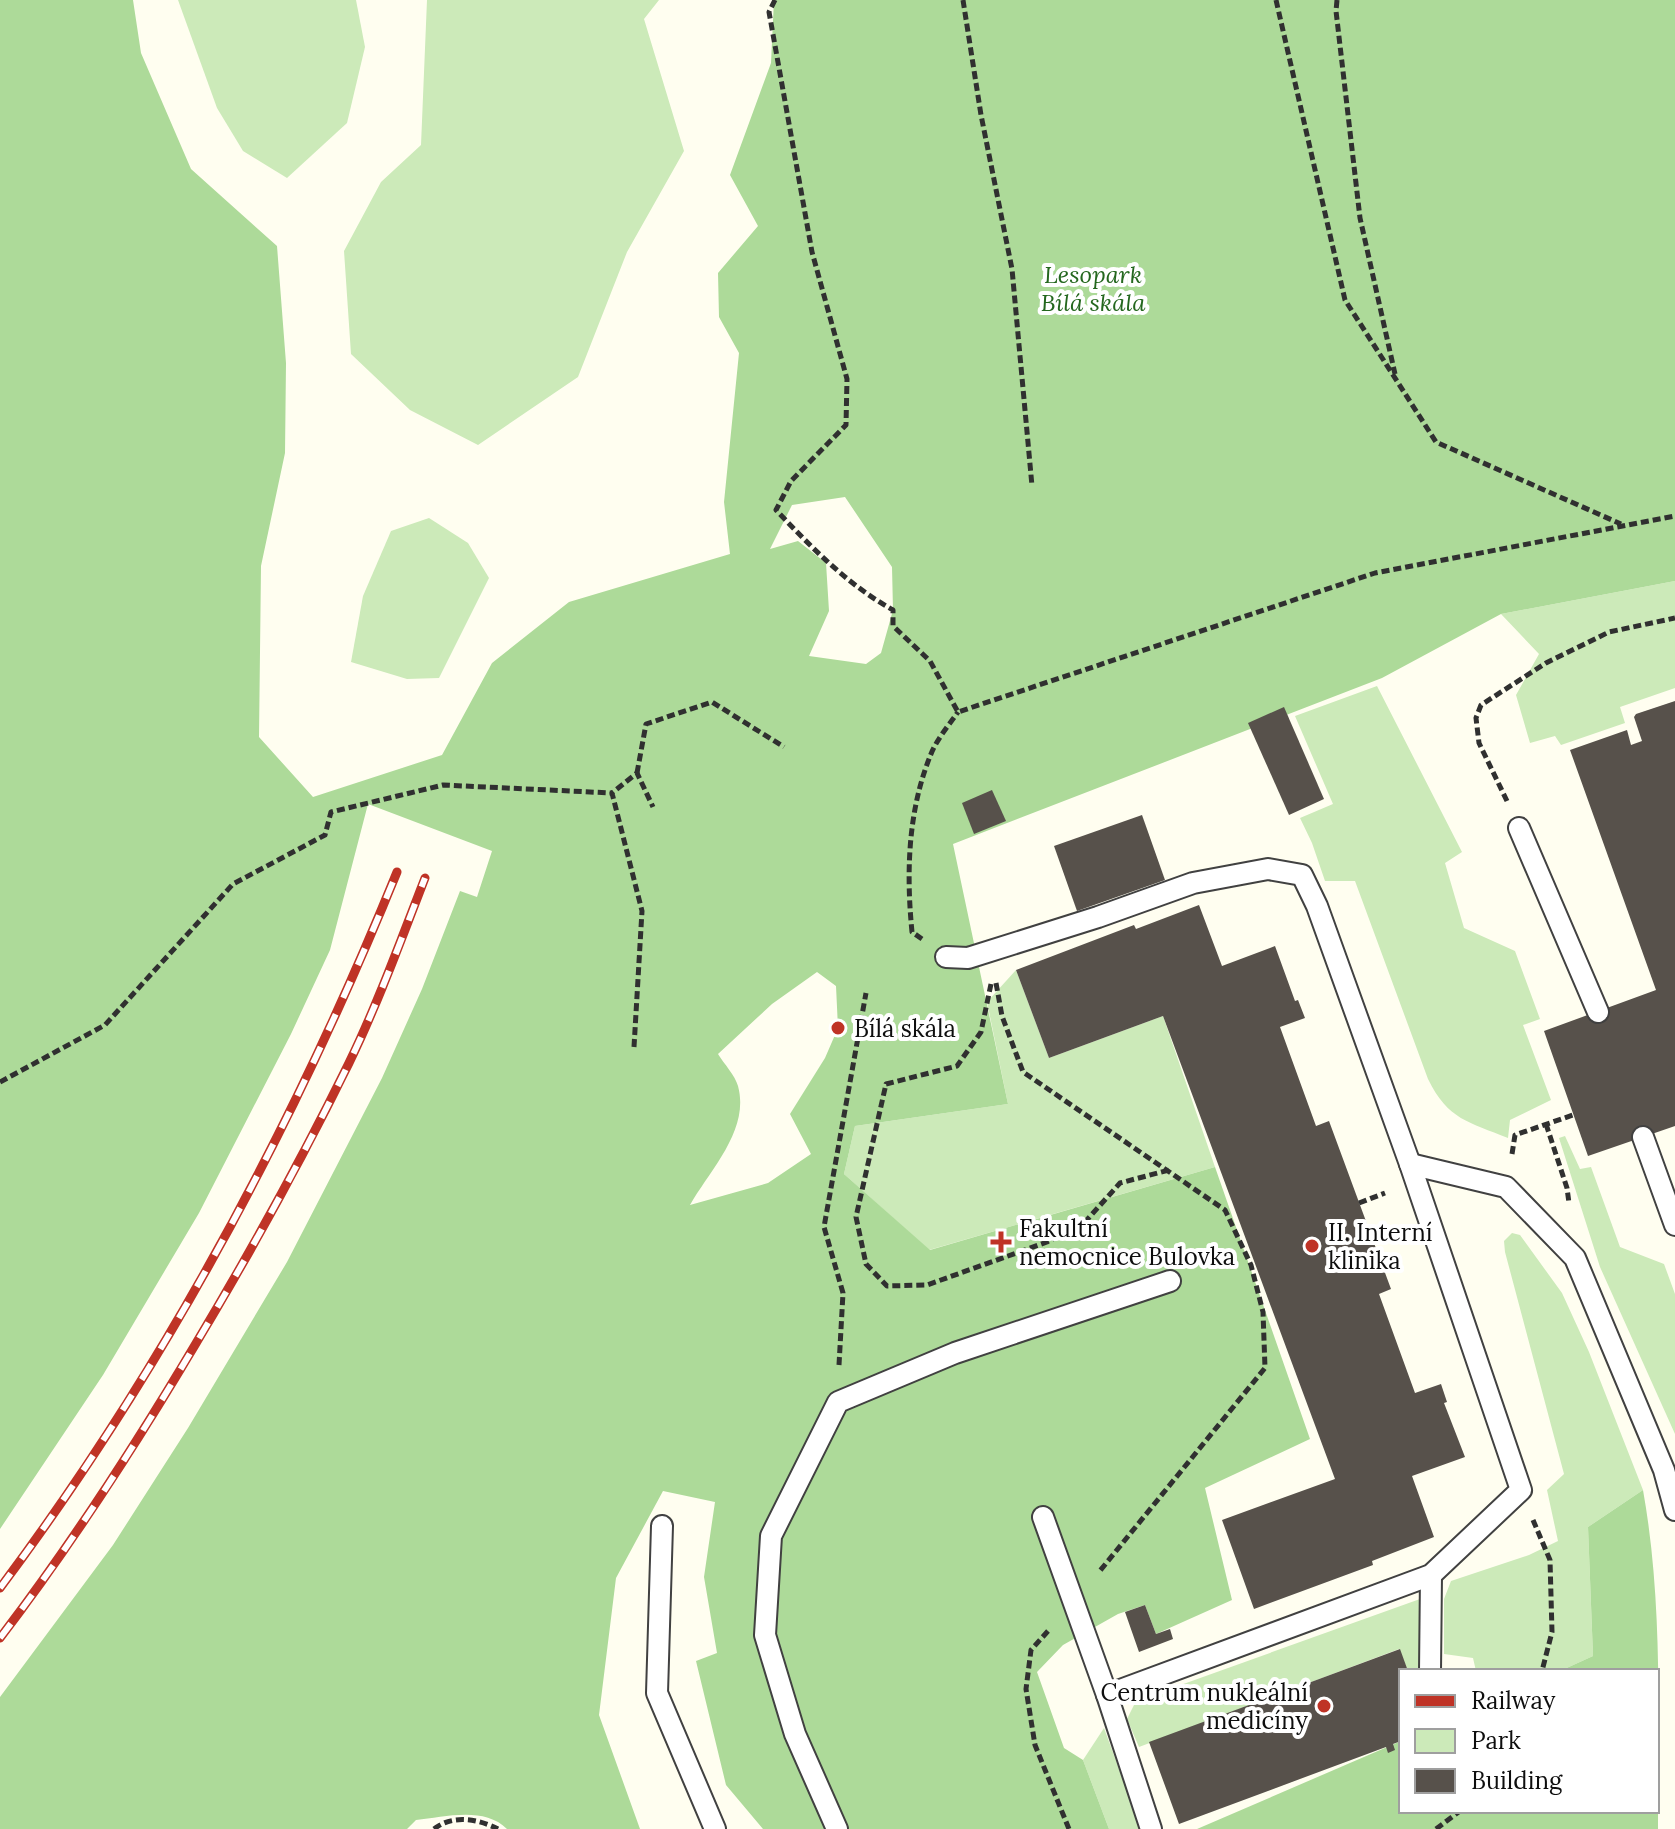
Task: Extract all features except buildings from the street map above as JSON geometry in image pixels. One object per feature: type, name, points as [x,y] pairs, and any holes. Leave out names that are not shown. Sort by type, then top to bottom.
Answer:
[{"type":"lane","points":[[1519,828],[1598,1012]]},
{"type":"lane","points":[[946,957],[968,958],[1193,883],[1268,869],[1302,875],[1317,906],[1410,1164],[1521,1490],[1431,1575],[1107,1695]]},
{"type":"lane","points":[[1643,1137],[1675,1225]]},
{"type":"lane","points":[[1410,1164],[1506,1187],[1575,1258],[1664,1470],[1675,1510]]},
{"type":"lane","points":[[837,1829],[795,1734],[765,1635],[771,1536],[838,1402],[955,1353],[1170,1281]]},
{"type":"lane","points":[[1043,1517],[1151,1829]]},
{"type":"lane","points":[[662,1526],[657,1693],[712,1828]]},
{"type":"lane","points":[[1430,1669],[1431,1575]]},
{"type":"path","points":[[775,0],[769,12],[812,252],[847,379],[846,425],[791,481],[776,510],[817,553],[869,596],[893,610],[893,626],[930,661],[958,712]]},
{"type":"path","points":[[963,0],[981,115],[1012,269],[1032,486]]},
{"type":"path","points":[[1276,0],[1345,300],[1436,442],[1624,525]]},
{"type":"path","points":[[1337,0],[1360,218],[1397,380]]},
{"type":"path","points":[[946,957],[912,932],[908,893],[914,806],[932,751],[958,712],[1375,573],[1675,516]]},
{"type":"path","points":[[1519,828],[1479,743],[1476,718],[1481,705],[1546,663],[1609,632],[1675,618]]},
{"type":"path","points":[[653,807],[637,773],[646,724],[712,702],[784,747]]},
{"type":"path","points":[[0,1082],[105,1025],[233,884],[325,835],[331,812],[443,785],[612,793],[637,773]]},
{"type":"path","points":[[612,793],[642,911],[634,1047]]},
{"type":"path","points":[[1069,1829],[1035,1745],[1026,1689],[1031,1650],[1074,1602],[1265,1368],[1263,1312],[1251,1265],[1225,1210],[1169,1170],[1023,1072],[1002,1016],[993,971],[981,1032],[957,1066],[886,1084],[856,1217],[866,1264],[887,1286],[927,1285],[1047,1242],[1085,1222],[1120,1183],[1169,1170]]},
{"type":"path","points":[[838,1402],[843,1293],[824,1227],[866,993]]},
{"type":"path","points":[[1515,1135],[1573,1115]]},
{"type":"path","points":[[1546,1124],[1567,1188],[1575,1258]]},
{"type":"path","points":[[1359,1203],[1375,1197]]},
{"type":"path","points":[[1521,1490],[1550,1560],[1552,1632],[1543,1669]]},
{"type":"path","points":[[1436,1829],[1457,1813]]},
{"type":"path","points":[[434,1829],[455,1819],[480,1821],[498,1829]]},
{"type":"green space","name":"Lesopark Bílá skála","points":[[0,0],[133,0],[141,53],[191,169],[277,246],[286,363],[285,453],[261,566],[259,737],[313,797],[442,755],[492,663],[569,602],[730,554],[724,502],[739,353],[719,317],[718,273],[758,226],[730,175],[771,63],[774,0],[1675,0],[1675,581],[1501,614],[1382,678],[953,844],[1008,1104],[855,1126],[844,1174],[930,1250],[1215,1167],[1310,1439],[1205,1488],[1232,1600],[1156,1634],[1145,1605],[1118,1614],[1063,1645],[1037,1672],[1064,1748],[1083,1760],[1109,1829],[763,1829],[726,1785],[696,1661],[717,1653],[704,1577],[715,1502],[663,1491],[616,1578],[599,1715],[640,1829],[507,1829],[487,1817],[451,1815],[416,1820],[407,1829],[0,1829],[0,1697],[113,1545],[188,1428],[287,1262],[382,1078],[422,989],[460,891],[477,897],[492,851],[368,804],[330,950],[291,1034],[199,1213],[103,1375],[0,1529]],"holes":[[[845,497],[892,567],[893,610],[881,653],[866,664],[809,656],[829,611],[826,563],[798,541],[770,549],[792,505]],[[817,972],[836,986],[838,1028],[825,1058],[790,1114],[811,1154],[768,1183],[690,1205],[726,1149],[738,1118],[738,1086],[718,1054],[772,1004]]]},
{"type":"green space","points":[[178,0],[356,0],[365,47],[347,123],[287,178],[243,151],[217,108]]},
{"type":"green space","points":[[427,0],[659,0],[644,19],[684,151],[627,252],[578,377],[478,445],[410,410],[351,354],[344,251],[381,182],[421,145]]},
{"type":"green space","points":[[429,518],[468,543],[489,578],[439,678],[407,679],[351,662],[363,596],[391,531]]},
{"type":"green space","points":[[1675,581],[1675,688],[1620,707],[1625,723],[1561,745],[1555,736],[1530,743],[1516,695],[1539,654],[1501,614]]},
{"type":"green space","points":[[1377,686],[1462,852],[1445,863],[1464,928],[1515,951],[1540,1019],[1523,1025],[1551,1100],[1510,1120],[1508,1138],[1461,1118],[1436,1093],[1428,1079],[1355,881],[1325,881],[1300,818],[1333,804],[1295,716]]},
{"type":"green space","points":[[1016,970],[1049,1058],[1163,1016],[1215,1167],[929,1250],[844,1174],[855,1126],[1008,1104],[987,1002]]},
{"type":"green space","points":[[1565,1136],[1580,1169],[1591,1167],[1620,1247],[1664,1264],[1675,1294],[1675,1434],[1600,1267],[1559,1138]]},
{"type":"green space","points":[[1512,1233],[1520,1235],[1562,1293],[1589,1352],[1643,1490],[1588,1527],[1593,1656],[1564,1669],[1476,1669],[1473,1658],[1444,1654],[1444,1599],[1451,1581],[1529,1555],[1558,1541],[1547,1490],[1564,1474],[1504,1241]]},
{"type":"green space","points":[[1643,1490],[1654,1574],[1658,1669],[1564,1669],[1593,1656],[1588,1527]]},
{"type":"green space","points":[[1420,1599],[1419,1669],[1407,1669],[1399,1649],[1139,1747],[1127,1719],[1136,1701]]},
{"type":"green space","points":[[1104,1728],[1141,1829],[1109,1829],[1083,1760]]},
{"type":"green space","points":[[1399,1742],[1399,1813],[1658,1813],[1658,1829],[1197,1829]]},
{"type":"railway","points":[[0,1588],[117,1419],[221,1243],[315,1060],[397,872]]},
{"type":"railway","points":[[0,1638],[126,1458],[256,1241],[360,1040],[425,878]]},
{"type":"place","name":"Bílá skála","points":[[838,1028]]},
{"type":"place","name":"Fakultní nemocnice Bulovka","points":[[1001,1242]]},
{"type":"place","name":"II. Interní klinika","points":[[1312,1246]]},
{"type":"place","name":"Centrum nukleální medicíny","points":[[1324,1706]]}]
